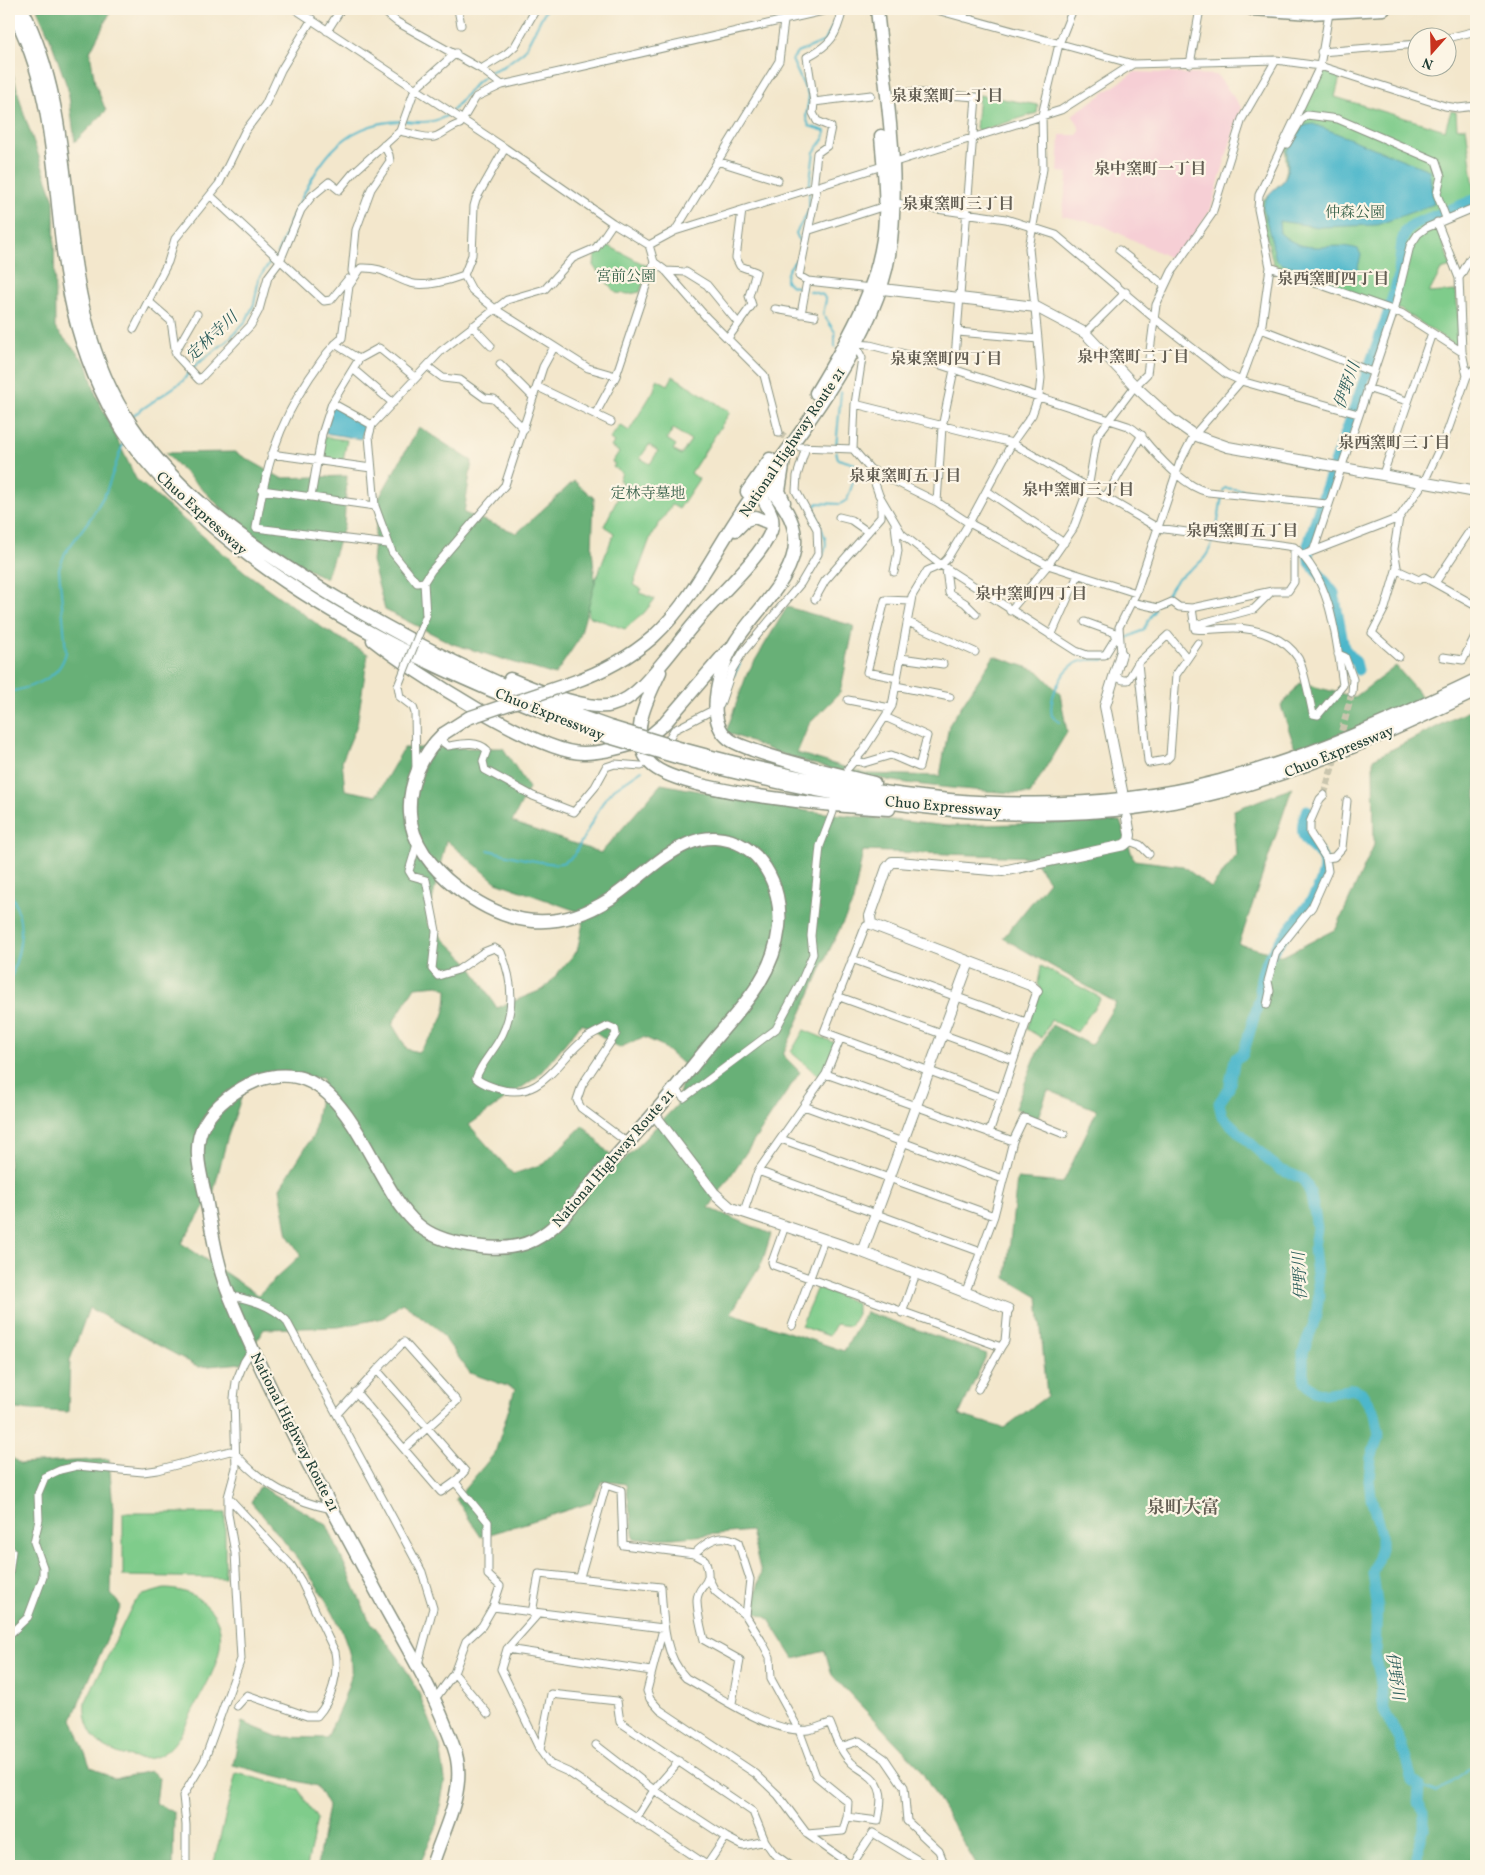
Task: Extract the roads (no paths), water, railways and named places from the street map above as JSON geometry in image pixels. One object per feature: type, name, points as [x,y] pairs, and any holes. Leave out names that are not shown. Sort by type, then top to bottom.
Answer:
[{"type":"highway","name":"Chuo Expressway","points":[[11,9],[24,37],[41,85],[51,132],[70,292],[82,342],[111,398]]},
{"type":"highway","name":"Chuo Expressway","points":[[22,9],[43,57],[56,106],[73,246],[83,307],[111,398],[124,432],[152,460],[226,524],[321,588],[427,649],[609,732]]},
{"type":"highway","name":"National Highway Route 21","points":[[869,9],[888,165]]},
{"type":"highway","name":"National Highway Route 21","points":[[645,643],[759,484],[811,417],[855,344],[889,257],[890,204],[877,9]]},
{"type":"highway","points":[[1252,9],[1329,11],[1384,9]]},
{"type":"highway","name":"National Highway Route 21","points":[[432,1866],[457,1794],[456,1755],[435,1699],[418,1664],[353,1548],[273,1395],[235,1306],[228,1294],[213,1234],[198,1146],[202,1126],[216,1109],[246,1086],[264,1078],[281,1075],[295,1078],[329,1094],[349,1117],[406,1212],[419,1227],[434,1235],[462,1244],[482,1247],[512,1247],[528,1243],[555,1227],[654,1114],[751,998],[771,961],[779,924],[779,906],[775,886],[766,868],[754,853],[737,843],[716,838],[699,840],[680,847],[609,900],[590,910],[568,920],[530,922],[507,917],[466,894],[436,869],[417,843],[410,824],[409,800],[423,755],[440,736],[468,718],[604,671],[626,659],[662,628],[684,600],[722,544],[807,409],[876,288]]},
{"type":"highway","points":[[350,622],[418,673],[532,737],[560,749],[583,754],[618,748],[641,741],[665,723],[735,642],[784,576],[791,562],[795,538],[780,491],[785,451]]},
{"type":"highway","name":"Chuo Expressway","points":[[152,460],[186,503],[236,546],[280,578],[350,622],[487,688],[609,732],[681,754],[824,792],[906,804],[994,811],[1045,813],[1138,808],[1222,792],[1288,772],[1340,752],[1476,691]]},
{"type":"highway","points":[[759,484],[788,512]]},
{"type":"highway","points":[[321,588],[432,644],[520,683],[580,704],[610,706],[626,699],[665,661],[699,618],[760,549],[771,531],[772,524],[759,484]]},
{"type":"highway","points":[[722,544],[746,520],[755,517],[772,524]]},
{"type":"highway","points":[[735,642],[720,682],[715,715],[720,731],[730,741],[776,758],[899,789],[953,799]]},
{"type":"highway","points":[[665,661],[644,704],[639,726],[646,756],[650,763],[668,776],[723,789],[860,808],[994,811]]},
{"type":"highway","name":"Chuo Expressway","points":[[681,754],[796,778],[866,790],[953,799],[1045,802],[1136,797],[1219,781],[1346,740],[1476,680]]},
{"type":"street","points":[[295,9],[463,119],[613,223],[649,245],[654,262],[616,376],[596,413]]},
{"type":"street","points":[[327,31],[341,9]]},
{"type":"street","points":[[381,9],[397,22],[456,53],[502,85]]},
{"type":"street","points":[[458,9],[461,25]]},
{"type":"street","points":[[481,69],[515,46],[536,9]]},
{"type":"street","points":[[400,131],[432,137],[451,126],[460,124],[476,98],[502,85],[832,9]]},
{"type":"street","points":[[843,9],[833,39],[825,48],[807,57],[814,102],[813,113],[817,121],[831,126],[827,146],[817,153],[810,230],[798,272],[798,276],[806,283],[876,288],[1036,307],[1085,333],[1135,386],[1171,419],[1194,434],[1238,450],[1383,474],[1476,492]]},
{"type":"street","points":[[933,9],[1133,64],[1190,64],[1276,60],[1320,66],[1445,106],[1458,108],[1476,106]]},
{"type":"street","points":[[964,18],[965,9]]},
{"type":"street","points":[[976,614],[965,603],[949,593],[944,567],[1012,443],[1032,415],[1039,396],[1041,378],[1036,307],[1032,297],[1029,257],[1032,227],[1043,169],[1042,115],[1059,44],[1073,9]]},
{"type":"street","points":[[1190,64],[1200,9]]},
{"type":"street","points":[[1122,791],[1105,706],[1114,676],[1120,643],[1131,602],[1136,593],[1186,447],[1194,434],[1241,381],[1261,328],[1268,294],[1270,267],[1258,209],[1258,195],[1320,66],[1329,11]]},
{"type":"street","points":[[134,329],[168,262],[175,239],[211,196],[228,168],[245,131],[266,105],[281,70],[312,19]]},
{"type":"street","points":[[675,231],[779,61],[784,21]]},
{"type":"street","points":[[1458,36],[1476,31]]},
{"type":"street","points":[[1321,52],[1408,45]]},
{"type":"street","points":[[148,301],[170,321],[175,352],[199,380],[251,325],[259,310],[268,277],[280,261],[301,210],[312,196],[328,182],[340,190],[354,172],[400,131],[415,88],[456,53]]},
{"type":"street","points":[[1010,611],[1048,565],[1073,529],[1088,489],[1093,446],[1097,436],[1135,386],[1147,374],[1156,304],[1172,271],[1212,214],[1242,119],[1276,60]]},
{"type":"street","points":[[649,245],[675,231],[888,165],[973,135],[1069,106],[1133,64]]},
{"type":"street","points":[[909,92],[976,97],[958,332],[954,370],[942,427],[937,502]]},
{"type":"street","points":[[814,102],[871,95]]},
{"type":"street","points":[[1282,144],[1287,144],[1300,120],[1307,115],[1338,120],[1436,162],[1441,176],[1437,194],[1446,218]]},
{"type":"street","points":[[384,145],[390,161],[371,189],[356,230],[353,275],[349,286],[342,338],[334,344],[298,396],[279,431],[262,490],[256,528],[388,544]]},
{"type":"street","points":[[464,274],[472,256],[474,206],[476,199],[505,148]]},
{"type":"street","points":[[717,161],[778,180]]},
{"type":"street","points":[[211,196],[320,299],[328,302],[361,268],[374,268],[416,284],[464,274]]},
{"type":"street","points":[[810,230],[890,204],[1006,219],[1056,235],[1126,292],[1154,318],[1226,374],[1241,381],[1358,414]]},
{"type":"street","points":[[1314,549],[1394,311],[1410,246],[1418,234],[1437,222],[1476,207]]},
{"type":"street","points":[[728,338],[752,305],[749,296],[756,272],[740,266],[736,258],[742,210]]},
{"type":"street","points":[[1437,222],[1459,278],[1462,352],[1467,376]]},
{"type":"street","points":[[424,582],[417,584],[402,566],[388,544],[375,506],[369,436],[372,425],[440,351],[507,300],[545,289],[573,258],[596,248],[613,223]]},
{"type":"street","points":[[1119,250],[1165,286]]},
{"type":"street","points":[[1459,278],[1476,252]]},
{"type":"street","points":[[654,262],[666,271],[706,317],[764,375],[779,433]]},
{"type":"street","points":[[1270,267],[1385,307],[1462,352]]},
{"type":"street","points":[[666,271],[686,272],[707,285],[738,323]]},
{"type":"street","points":[[464,274],[472,290],[495,309],[588,368],[616,376]]},
{"type":"street","points":[[801,314],[806,283]]},
{"type":"street","points":[[1085,333],[1126,292]]},
{"type":"street","points":[[776,309],[815,316]]},
{"type":"street","points":[[175,352],[197,314]]},
{"type":"street","points":[[472,326],[490,346]]},
{"type":"street","points":[[1261,328],[1372,372]]},
{"type":"street","points":[[958,332],[1038,339]]},
{"type":"street","points":[[1383,474],[1432,333]]},
{"type":"street","points":[[334,344],[359,360]]},
{"type":"street","points":[[855,344],[913,356],[1128,426],[1142,435],[1150,447],[1195,489],[1328,504]]},
{"type":"street","points":[[855,344],[862,358],[855,404],[853,449],[870,469],[881,497],[902,534],[944,567],[1010,611],[1087,655],[1106,655],[1120,643]]},
{"type":"street","points":[[416,777],[415,712],[413,707],[400,697],[398,686],[426,616],[424,582],[431,571],[505,486],[543,367],[554,347]]},
{"type":"street","points":[[311,497],[317,460],[332,403],[359,360],[379,348],[416,378]]},
{"type":"street","points":[[500,364],[534,398]]},
{"type":"street","points":[[428,366],[442,378],[460,380],[484,398],[494,399],[524,429]]},
{"type":"street","points":[[1399,657],[1372,633],[1385,608],[1396,570],[1394,549],[1399,518],[1424,482],[1448,430],[1467,376],[1476,368]]},
{"type":"street","points":[[353,369],[393,403]]},
{"type":"street","points":[[538,386],[612,422]]},
{"type":"street","points":[[1367,388],[1407,401]]},
{"type":"street","points":[[332,403],[372,425]]},
{"type":"street","points":[[855,404],[1012,443],[1088,489],[1158,528],[1294,547],[1303,555],[1328,600],[1343,685],[1318,715],[1313,714],[1298,659],[1289,647],[1265,634],[1249,630],[1235,628],[1195,629],[1192,608]]},
{"type":"street","points":[[1105,498],[1142,435]]},
{"type":"street","points":[[720,705],[732,670],[743,652],[801,584],[818,554],[817,529],[796,491],[796,476],[803,447],[853,449]]},
{"type":"street","points":[[271,454],[371,468]]},
{"type":"street","points":[[870,469],[937,502],[969,523],[1048,565],[1136,593]]},
{"type":"street","points":[[262,490],[375,506]]},
{"type":"street","points":[[986,491],[1064,543]]},
{"type":"street","points":[[815,599],[825,581],[881,517],[881,497]]},
{"type":"street","points":[[838,517],[851,520],[868,532]]},
{"type":"street","points":[[1303,555],[1314,549],[1399,518]]},
{"type":"street","points":[[894,572],[898,550],[895,524]]},
{"type":"street","points":[[1435,583],[1469,532],[1476,529]]},
{"type":"street","points":[[1131,602],[1154,607],[1172,602],[1179,607],[1192,608],[1272,591],[1288,591],[1292,588],[1294,582],[1294,547]]},
{"type":"street","points":[[848,768],[890,708],[896,686],[912,596],[927,572],[944,567]]},
{"type":"street","points":[[1396,570],[1419,580],[1424,577],[1476,606]]},
{"type":"street","points":[[1051,636],[1078,575]]},
{"type":"street","points":[[1195,625],[1254,609],[1272,591]]},
{"type":"street","points":[[897,678],[867,672],[885,600],[911,601]]},
{"type":"street","points":[[908,622],[975,652]]},
{"type":"street","points":[[1085,622],[1120,643]]},
{"type":"street","points":[[1443,657],[1463,660],[1476,634]]},
{"type":"street","points":[[1114,676],[1128,680],[1138,664],[1168,635],[1187,658]]},
{"type":"street","points":[[1138,664],[1149,763],[1166,760],[1170,756],[1176,675],[1198,643]]},
{"type":"street","points":[[1338,654],[1345,658],[1353,679],[1352,693]]},
{"type":"street","points":[[901,658],[943,664]]},
{"type":"street","points":[[896,686],[950,697]]},
{"type":"street","points":[[848,700],[890,708]]},
{"type":"street","points":[[659,758],[670,733],[709,712]]},
{"type":"street","points":[[855,760],[864,763],[891,756],[919,767],[927,736],[884,717]]},
{"type":"street","points":[[440,736],[448,746],[468,743],[482,745],[487,750],[483,761],[485,770],[533,796],[574,812],[595,787],[606,767],[615,764],[641,766]]},
{"type":"street","points":[[1267,1005],[1270,991],[1268,982],[1276,952],[1312,907],[1324,885],[1328,871],[1326,858],[1310,833],[1310,822],[1320,799],[1324,795]]},
{"type":"street","points":[[1326,858],[1334,857],[1342,848],[1347,801]]},
{"type":"street","points":[[675,1089],[684,1098],[776,1029],[801,982],[813,954],[812,936],[820,846],[833,812]]},
{"type":"street","points":[[871,924],[870,916],[887,868],[892,862],[1008,871],[1124,845],[1129,841],[1130,835],[1127,818]]},
{"type":"street","points":[[1129,841],[1140,845],[1149,854]]},
{"type":"street","points":[[417,843],[409,871],[412,876],[426,880],[436,931],[432,969],[438,976],[458,970],[484,952],[494,948],[501,952],[510,978],[510,1013],[500,1039],[479,1069],[476,1078],[481,1083],[511,1092],[533,1087],[562,1064],[585,1038],[608,1026],[614,1029],[616,1034],[582,1085],[577,1100],[581,1108],[628,1143]]},
{"type":"street","points":[[989,1133],[1037,991],[1030,985],[871,924],[866,926],[824,1032],[929,1069],[1000,1097]]},
{"type":"street","points":[[852,959],[1026,1022]]},
{"type":"street","points":[[862,1252],[968,962]]},
{"type":"street","points":[[837,996],[943,1032],[1013,1060]]},
{"type":"street","points":[[744,1211],[758,1171],[826,1074],[840,1039]]},
{"type":"street","points":[[826,1074],[1013,1141]]},
{"type":"street","points":[[804,1106],[1003,1179]]},
{"type":"street","points":[[654,1114],[714,1193],[731,1208],[862,1252],[1008,1309],[1005,1341],[978,1390]]},
{"type":"street","points":[[966,1291],[994,1216],[1013,1141],[1024,1118],[1064,1134]]},
{"type":"street","points":[[781,1139],[994,1216]]},
{"type":"street","points":[[758,1171],[981,1252]]},
{"type":"street","points":[[785,1226],[772,1263],[902,1313],[1001,1347]]},
{"type":"street","points":[[792,1326],[824,1240]]},
{"type":"street","points":[[902,1313],[916,1273]]},
{"type":"street","points":[[228,1294],[275,1309],[286,1320],[427,1583],[433,1608],[418,1664]]},
{"type":"street","points":[[337,1414],[404,1342],[457,1401],[404,1449]]},
{"type":"street","points":[[186,1866],[186,1825],[183,1796],[204,1761],[240,1659],[235,1553],[228,1514],[228,1497],[236,1468],[234,1398],[236,1382],[244,1362],[253,1348]]},
{"type":"street","points":[[356,1392],[441,1492],[466,1471],[377,1370]]},
{"type":"street","points":[[9,1636],[28,1617],[43,1577],[43,1567],[34,1542],[39,1520],[38,1494],[45,1477],[60,1470],[77,1466],[143,1472],[230,1451],[235,1452],[260,1478],[275,1487],[319,1506],[334,1509]]},
{"type":"street","points":[[435,1699],[454,1673],[466,1640],[482,1626],[493,1607],[500,1586],[488,1575],[488,1522],[455,1482]]},
{"type":"street","points":[[580,1577],[606,1485],[621,1490],[623,1546],[694,1554],[705,1560],[709,1571],[709,1579],[715,1591],[746,1616],[770,1657],[770,1679],[799,1730],[816,1776],[848,1802],[847,1817],[843,1830],[807,1834]]},
{"type":"street","points":[[228,1497],[291,1565],[314,1607],[335,1652],[336,1661],[335,1676],[324,1708],[317,1716],[307,1716],[247,1695],[237,1706]]},
{"type":"street","points":[[694,1554],[708,1540],[728,1537],[738,1542],[750,1579],[746,1616]]},
{"type":"street","points":[[9,1547],[12,1551],[9,1574]]},
{"type":"street","points":[[726,1837],[708,1866],[568,1772],[550,1764],[540,1750],[502,1669],[507,1649],[535,1613],[539,1574],[661,1587],[663,1628],[679,1671],[686,1678],[732,1703],[745,1713],[764,1721],[799,1730],[809,1730],[830,1723],[840,1747],[850,1762],[874,1779],[880,1788],[882,1798],[878,1821],[847,1817]]},
{"type":"street","points":[[709,1579],[697,1598],[704,1640],[740,1660],[732,1703]]},
{"type":"street","points":[[493,1607],[663,1628]]},
{"type":"street","points":[[663,1628],[647,1691],[650,1699],[660,1710],[756,1774],[778,1794],[807,1834],[852,1866],[873,1833],[894,1844],[921,1862],[923,1866]]},
{"type":"street","points":[[507,1649],[651,1671]]},
{"type":"street","points":[[454,1673],[488,1714]]},
{"type":"street","points":[[540,1750],[551,1694],[618,1701],[620,1722],[753,1812],[765,1841],[774,1854],[791,1866]]},
{"type":"street","points":[[840,1747],[859,1741],[885,1759],[904,1787],[907,1821],[939,1851],[945,1866]]},
{"type":"street","points":[[596,1745],[654,1790],[726,1837],[742,1846],[765,1841]]},
{"type":"street","points":[[637,1817],[654,1790],[679,1761]]},
{"type":"water","points":[[1313,124],[1429,170],[1434,204],[1377,225],[1319,227],[1279,221],[1280,233],[1300,245],[1309,247],[1338,246],[1358,249],[1361,255],[1355,280],[1282,264],[1276,260],[1263,207],[1271,192],[1284,180],[1287,174],[1287,151],[1303,126]]},
{"type":"water","points":[[333,406],[365,423],[361,439],[325,433]]},
{"type":"waterway","name":"定林寺川","points":[[490,72],[504,66],[524,51],[546,9]]},
{"type":"waterway","points":[[809,187],[814,152],[824,139],[825,131],[809,126],[806,117],[809,97],[792,60],[797,53],[825,41],[836,19]]},
{"type":"waterway","name":"定林寺川","points":[[452,111],[476,83],[486,75]]},
{"type":"waterway","name":"定林寺川","points":[[405,121],[434,121],[449,114]]},
{"type":"waterway","name":"定林寺川","points":[[277,253],[309,185],[330,153],[343,140],[359,130],[378,124],[401,121]]},
{"type":"waterway","points":[[802,247],[796,233],[809,210],[809,192]]},
{"type":"waterway","name":"伊野川","points":[[1358,670],[1356,662],[1344,648],[1334,593],[1309,561],[1308,545],[1322,499],[1387,316],[1398,279],[1402,241],[1406,230],[1414,224],[1476,199]]},
{"type":"waterway","points":[[801,251],[787,272],[786,281],[790,285],[804,289]]},
{"type":"waterway","name":"定林寺川","points":[[192,368],[227,341],[246,321],[254,304],[259,278],[274,257]]},
{"type":"waterway","points":[[809,291],[823,295],[826,300],[823,314],[835,332],[835,347]]},
{"type":"waterway","name":"定林寺川","points":[[132,416],[183,381],[189,372]]},
{"type":"waterway","points":[[836,447],[841,392]]},
{"type":"waterway","name":"定林寺川","points":[[9,692],[44,680],[52,675],[63,661],[66,652],[59,569],[65,553],[92,516],[106,492],[124,441]]},
{"type":"waterway","points":[[809,576],[823,555],[826,542],[814,507],[818,503],[840,504],[847,500],[858,468],[855,464],[838,459],[836,451]]},
{"type":"waterway","points":[[1223,491],[1225,488],[1322,499]]},
{"type":"waterway","points":[[1216,533],[1222,496]]},
{"type":"waterway","points":[[1160,603],[1176,581],[1203,560],[1214,538]]},
{"type":"waterway","points":[[1123,640],[1143,630],[1155,609]]},
{"type":"waterway","points":[[1059,722],[1052,716],[1051,709],[1052,700],[1063,675],[1075,664],[1082,661],[1106,660],[1119,643]]},
{"type":"waterway","points":[[734,675],[740,664]]},
{"type":"waterway","points":[[723,708],[732,682]]},
{"type":"waterway","points":[[702,719],[709,716]]},
{"type":"waterway","points":[[488,850],[546,863],[567,861],[574,855],[604,800],[614,789],[642,770]]},
{"type":"waterway","name":"伊野川","points":[[1307,810],[1303,823],[1303,832],[1305,839],[1323,860],[1324,867],[1320,884],[1312,900],[1276,946],[1267,962],[1261,978],[1261,994],[1243,1054],[1235,1059],[1229,1088],[1219,1103],[1222,1116],[1268,1160],[1281,1170],[1301,1178],[1310,1192],[1317,1228],[1314,1247],[1319,1295],[1315,1320],[1303,1352],[1305,1382],[1314,1391],[1324,1394],[1354,1389],[1361,1392],[1375,1414],[1379,1434],[1371,1458],[1369,1480],[1371,1497],[1381,1534],[1381,1548],[1373,1573],[1377,1604],[1375,1654],[1380,1676],[1384,1711],[1400,1740],[1412,1780],[1419,1786],[1418,1803],[1424,1812],[1424,1828],[1416,1857],[1418,1866]]},
{"type":"waterway","name":"定林寺川","points":[[9,890],[15,903],[21,926],[19,949],[9,985]]},
{"type":"waterway","points":[[1419,1786],[1436,1793],[1476,1764]]},
{"type":"tunnel","points":[[779,433],[796,444]]},
{"type":"tunnel","points":[[1339,741],[1352,693]]},
{"type":"tunnel","points":[[1324,795],[1336,754]]},
{"type":"district","name":"泉東窯町一丁目","points":[[947,95]]},
{"type":"district","name":"泉中窯町一丁目","points":[[1150,168]]},
{"type":"district","name":"泉東窯町三丁目","points":[[958,203]]},
{"type":"district","name":"泉西窯町四丁目","points":[[1333,278]]},
{"type":"district","name":"泉中窯町二丁目","points":[[1133,356]]},
{"type":"district","name":"泉東窯町四丁目","points":[[946,358]]},
{"type":"district","name":"泉西窯町三丁目","points":[[1394,442]]},
{"type":"district","name":"泉東窯町五丁目","points":[[905,475]]},
{"type":"district","name":"泉中窯町三丁目","points":[[1078,489]]},
{"type":"district","name":"泉西窯町五丁目","points":[[1242,530]]},
{"type":"district","name":"泉中窯町四丁目","points":[[1031,593]]},
{"type":"district","name":"泉町大富","points":[[1183,1507]]},
{"type":"park label","name":"仲森公園","points":[[1355,212]]},
{"type":"park label","name":"宮前公園","points":[[626,276]]},
{"type":"park label","name":"定林寺墓地","points":[[648,493]]}]
